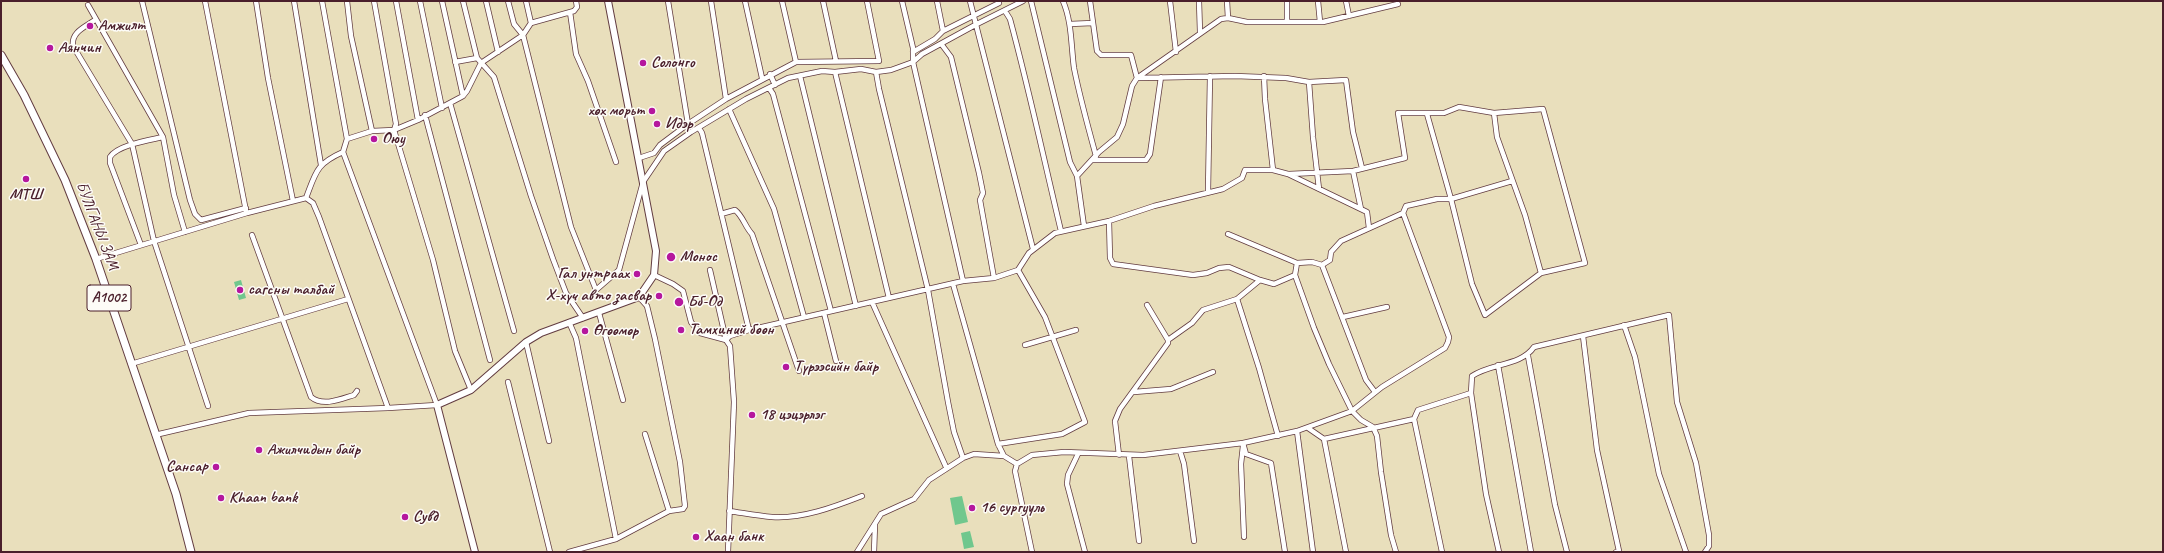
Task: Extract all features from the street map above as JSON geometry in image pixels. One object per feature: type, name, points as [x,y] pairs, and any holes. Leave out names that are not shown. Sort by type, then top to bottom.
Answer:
[{"type":"highway","name":"БУЛГАНЫ ЗАМ","points":[[1,55],[24,96],[65,180],[96,259],[176,494],[191,552]]},
{"type":"main road","points":[[475,552],[437,405],[471,390],[526,342],[569,322],[599,313],[639,297],[654,275],[656,251],[608,1]]},
{"type":"street","points":[[142,1],[186,185],[195,214],[201,220],[306,198],[313,203],[388,408]]},
{"type":"street","points":[[205,1],[246,211]]},
{"type":"street","points":[[256,1],[268,78],[293,201]]},
{"type":"street","points":[[294,1],[321,165]]},
{"type":"street","points":[[155,435],[249,413],[437,405],[343,152],[347,139],[322,1]]},
{"type":"street","points":[[347,1],[351,36],[372,131]]},
{"type":"street","points":[[374,1],[396,124],[394,130],[433,260],[455,351],[471,390]]},
{"type":"street","points":[[396,1],[418,120]]},
{"type":"street","points":[[420,1],[442,108]]},
{"type":"street","points":[[442,1],[463,96]]},
{"type":"street","points":[[464,1],[477,58],[494,77],[531,196],[553,259],[566,293],[583,318]]},
{"type":"street","points":[[486,1],[498,52]]},
{"type":"street","points":[[508,1],[514,24],[523,36],[571,227],[596,290],[619,270],[643,182],[664,151],[729,109],[788,78],[822,71],[835,72],[860,69],[876,72],[891,70],[913,61],[977,24],[1023,1]]},
{"type":"street","points":[[526,1],[531,23]]},
{"type":"street","points":[[347,139],[372,131],[394,130],[418,120],[463,96],[481,63],[523,36],[531,23],[574,11],[577,7],[576,1]]},
{"type":"street","points":[[668,1],[688,124]]},
{"type":"street","points":[[711,1],[726,100]]},
{"type":"street","points":[[745,1],[762,78]]},
{"type":"street","points":[[782,1],[796,62]]},
{"type":"street","points":[[823,1],[836,61]]},
{"type":"street","points":[[639,158],[654,153],[660,145],[688,124],[726,100],[762,78],[796,62],[879,61],[867,1]]},
{"type":"street","points":[[902,1],[913,52],[913,61],[963,282]]},
{"type":"street","points":[[937,1],[943,31]]},
{"type":"street","points":[[970,1],[1033,249]]},
{"type":"street","points":[[913,52],[935,39],[943,31],[974,14],[999,3],[998,1]]},
{"type":"street","points":[[1031,1],[1070,162],[1077,176],[1084,226]]},
{"type":"street","points":[[1064,1],[1070,24],[1070,45],[1078,89],[1096,156]]},
{"type":"street","points":[[1090,1],[1097,51],[1101,55],[1131,55],[1137,78]]},
{"type":"street","points":[[1170,1],[1176,52]]},
{"type":"street","points":[[1199,1],[1200,32]]},
{"type":"street","points":[[1227,1],[1228,18]]},
{"type":"street","points":[[1287,1],[1287,22]]},
{"type":"street","points":[[1318,1],[1320,22]]},
{"type":"street","points":[[1346,1],[1349,16]]},
{"type":"street","points":[[1077,176],[1117,137],[1132,86],[1137,78],[1176,52],[1200,32],[1221,19],[1228,18],[1248,22],[1320,22],[1398,4]]},
{"type":"street","points":[[88,5],[95,20],[163,137],[174,195],[185,232]]},
{"type":"street","points":[[1005,11],[1010,20],[1029,90],[1062,231]]},
{"type":"street","points":[[570,12],[576,54],[588,81],[616,162]]},
{"type":"street","points":[[95,20],[75,34],[72,39],[73,46],[132,144],[154,241],[190,346],[208,406]]},
{"type":"street","points":[[1070,24],[1093,23]]},
{"type":"street","points":[[942,45],[951,57],[979,173],[983,193],[980,200],[982,215],[994,278]]},
{"type":"street","points":[[455,62],[477,58]]},
{"type":"street","points":[[835,72],[889,298]]},
{"type":"street","points":[[876,72],[928,290],[954,432],[963,458]]},
{"type":"street","points":[[770,74],[775,85]]},
{"type":"street","points":[[800,76],[856,306]]},
{"type":"street","points":[[1208,192],[1210,76]]},
{"type":"street","points":[[1137,78],[1264,76],[1309,82],[1346,80],[1353,132],[1362,168]]},
{"type":"street","points":[[1264,76],[1273,170]]},
{"type":"street","points":[[1092,160],[1146,160],[1150,154],[1161,77]]},
{"type":"street","points":[[1309,82],[1319,189]]},
{"type":"street","points":[[769,88],[773,94],[831,311]]},
{"type":"street","points":[[450,103],[514,331]]},
{"type":"street","points":[[1288,174],[1353,171],[1405,158],[1398,113],[1444,113],[1459,107],[1494,113],[1543,109],[1585,263],[1541,273],[1485,315],[1472,284],[1451,199],[1427,114]]},
{"type":"street","points":[[729,109],[774,209],[804,317]]},
{"type":"street","points":[[1494,113],[1497,137],[1525,215],[1541,273]]},
{"type":"street","points":[[425,115],[490,360]]},
{"type":"street","points":[[698,128],[702,133],[749,330]]},
{"type":"street","points":[[141,244],[110,163],[112,154],[132,144],[163,137]]},
{"type":"street","points":[[306,198],[321,165],[327,159],[343,152]]},
{"type":"street","points":[[726,340],[730,336],[749,330],[804,317],[952,284],[994,278],[1018,270],[1033,249],[1055,233],[1109,221],[1208,192],[1223,190],[1242,178],[1245,170],[1273,170],[1288,174],[1367,212],[1369,228]]},
{"type":"street","points":[[1353,171],[1361,209]]},
{"type":"street","points":[[1322,266],[1330,260],[1331,252],[1341,241],[1403,213],[1406,206],[1437,199],[1451,199],[1512,182]]},
{"type":"street","points":[[722,214],[735,210],[739,213],[746,228],[752,234],[781,323],[799,371]]},
{"type":"street","points":[[96,259],[141,244],[185,232],[246,211]]},
{"type":"street","points":[[1032,552],[1015,471],[1017,464],[1032,454],[1130,456],[1243,443],[1278,436],[1308,428],[1352,410],[1374,392],[1445,348],[1449,337],[1403,213]]},
{"type":"street","points":[[1109,221],[1110,258],[1113,264],[1193,275],[1207,274],[1219,268],[1229,267],[1260,280],[1274,284],[1296,275]]},
{"type":"street","points":[[1228,234],[1297,263],[1312,262],[1322,266],[1331,292],[1343,317],[1366,380],[1374,392]]},
{"type":"street","points":[[252,235],[311,397],[314,400],[327,402],[354,395],[357,390]]},
{"type":"street","points":[[1297,263],[1296,275],[1314,328],[1352,410],[1361,420],[1374,427],[1377,436],[1391,536],[1396,552]]},
{"type":"street","points":[[710,270],[726,340],[732,357],[734,402],[728,552]]},
{"type":"street","points":[[998,444],[1058,434],[1083,425],[1085,422],[1085,418],[1054,337],[1039,304],[1018,270]]},
{"type":"street","points":[[654,275],[673,284],[683,291],[691,322],[700,334],[726,340]]},
{"type":"street","points":[[1119,455],[1115,421],[1120,409],[1134,392],[1168,343],[1168,340],[1188,326],[1203,310],[1237,299],[1260,280]]},
{"type":"street","points":[[952,284],[998,444],[1004,456]]},
{"type":"street","points":[[569,552],[616,539],[669,511],[683,509],[685,506],[685,495],[655,339],[647,306],[639,297]]},
{"type":"street","points":[[131,364],[348,299]]},
{"type":"street","points":[[1237,299],[1259,368],[1278,436]]},
{"type":"street","points":[[872,302],[946,467]]},
{"type":"street","points":[[1147,306],[1168,340]]},
{"type":"street","points":[[1343,317],[1387,307]]},
{"type":"street","points":[[599,313],[623,400]]},
{"type":"street","points":[[824,313],[836,361]]},
{"type":"street","points":[[1499,552],[1486,494],[1471,393],[1472,376],[1479,371],[1528,356],[1534,347],[1669,315],[1677,402],[1696,463],[1709,535],[1709,546],[1705,552]]},
{"type":"street","points":[[569,322],[576,338],[616,539]]},
{"type":"street","points":[[1624,325],[1635,357],[1659,474],[1686,552]]},
{"type":"street","points":[[1026,345],[1076,330]]},
{"type":"street","points":[[1583,336],[1597,450],[1619,551],[1616,552]]},
{"type":"street","points":[[526,342],[549,441]]},
{"type":"street","points":[[1528,356],[1555,505],[1567,552]]},
{"type":"street","points":[[1498,365],[1531,552]]},
{"type":"street","points":[[1134,392],[1171,389],[1213,372]]},
{"type":"street","points":[[508,382],[550,552]]},
{"type":"street","points":[[1442,552],[1414,419],[1418,410],[1471,393]]},
{"type":"street","points":[[1324,439],[1414,419]]},
{"type":"street","points":[[1308,428],[1324,439],[1346,552]]},
{"type":"street","points":[[1297,431],[1313,552]]},
{"type":"street","points":[[645,434],[669,511]]},
{"type":"street","points":[[1243,443],[1241,464],[1244,537]]},
{"type":"street","points":[[1243,443],[1246,454],[1270,463],[1285,552]]},
{"type":"street","points":[[1180,451],[1184,464],[1194,541]]},
{"type":"street","points":[[857,552],[866,541],[875,522],[882,514],[914,499],[929,480],[946,467],[974,454],[1004,456],[1017,464]]},
{"type":"street","points":[[1078,454],[1068,475],[1067,484],[1085,552]]},
{"type":"street","points":[[1130,456],[1140,541]]},
{"type":"street","points":[[729,510],[771,517],[784,517],[832,508],[862,496]]},
{"type":"street","points":[[874,552],[875,522]]},
{"type":"green space","name":"сагсны талбай","points":[[241,280],[246,298],[239,300],[234,282]]},
{"type":"green space","points":[[962,496],[968,522],[955,525],[950,498]]},
{"type":"green space","points":[[970,531],[974,547],[964,549],[961,533]]},
{"type":"place","name":"Амжилт","points":[[90,26]]},
{"type":"place","name":"Аянчин","points":[[50,48]]},
{"type":"place","name":"Солонго","points":[[643,63]]},
{"type":"place","name":"хөх морьт","points":[[652,111]]},
{"type":"place","name":"Идэр","points":[[657,124]]},
{"type":"place","name":"Оюу","points":[[374,139]]},
{"type":"place","name":"МТШ","points":[[26,179]]},
{"type":"place","name":"Монос","points":[[671,257]]},
{"type":"place","name":"Гал унтраах","points":[[637,274]]},
{"type":"place","name":"сагсны талбай","points":[[240,290]]},
{"type":"place","name":"Х-хүч авто засвар","points":[[659,296]]},
{"type":"place","name":"Бб-Од","points":[[679,302]]},
{"type":"place","name":"Тамхиний бөөн","points":[[681,330]]},
{"type":"place","name":"Өгөөмөр","points":[[585,331]]},
{"type":"place","name":"Түрээсийн байр","points":[[786,367]]},
{"type":"place","name":"18 цэцэрлэг","points":[[752,415]]},
{"type":"place","name":"Ажилчидын байр","points":[[259,450]]},
{"type":"place","name":"Сансар","points":[[216,467]]},
{"type":"place","name":"Khaan bank","points":[[221,498]]},
{"type":"place","name":"16 сургууль","points":[[972,508]]},
{"type":"place","name":"Сувд","points":[[405,517]]},
{"type":"place","name":"Хаан банк","points":[[696,537]]}]
